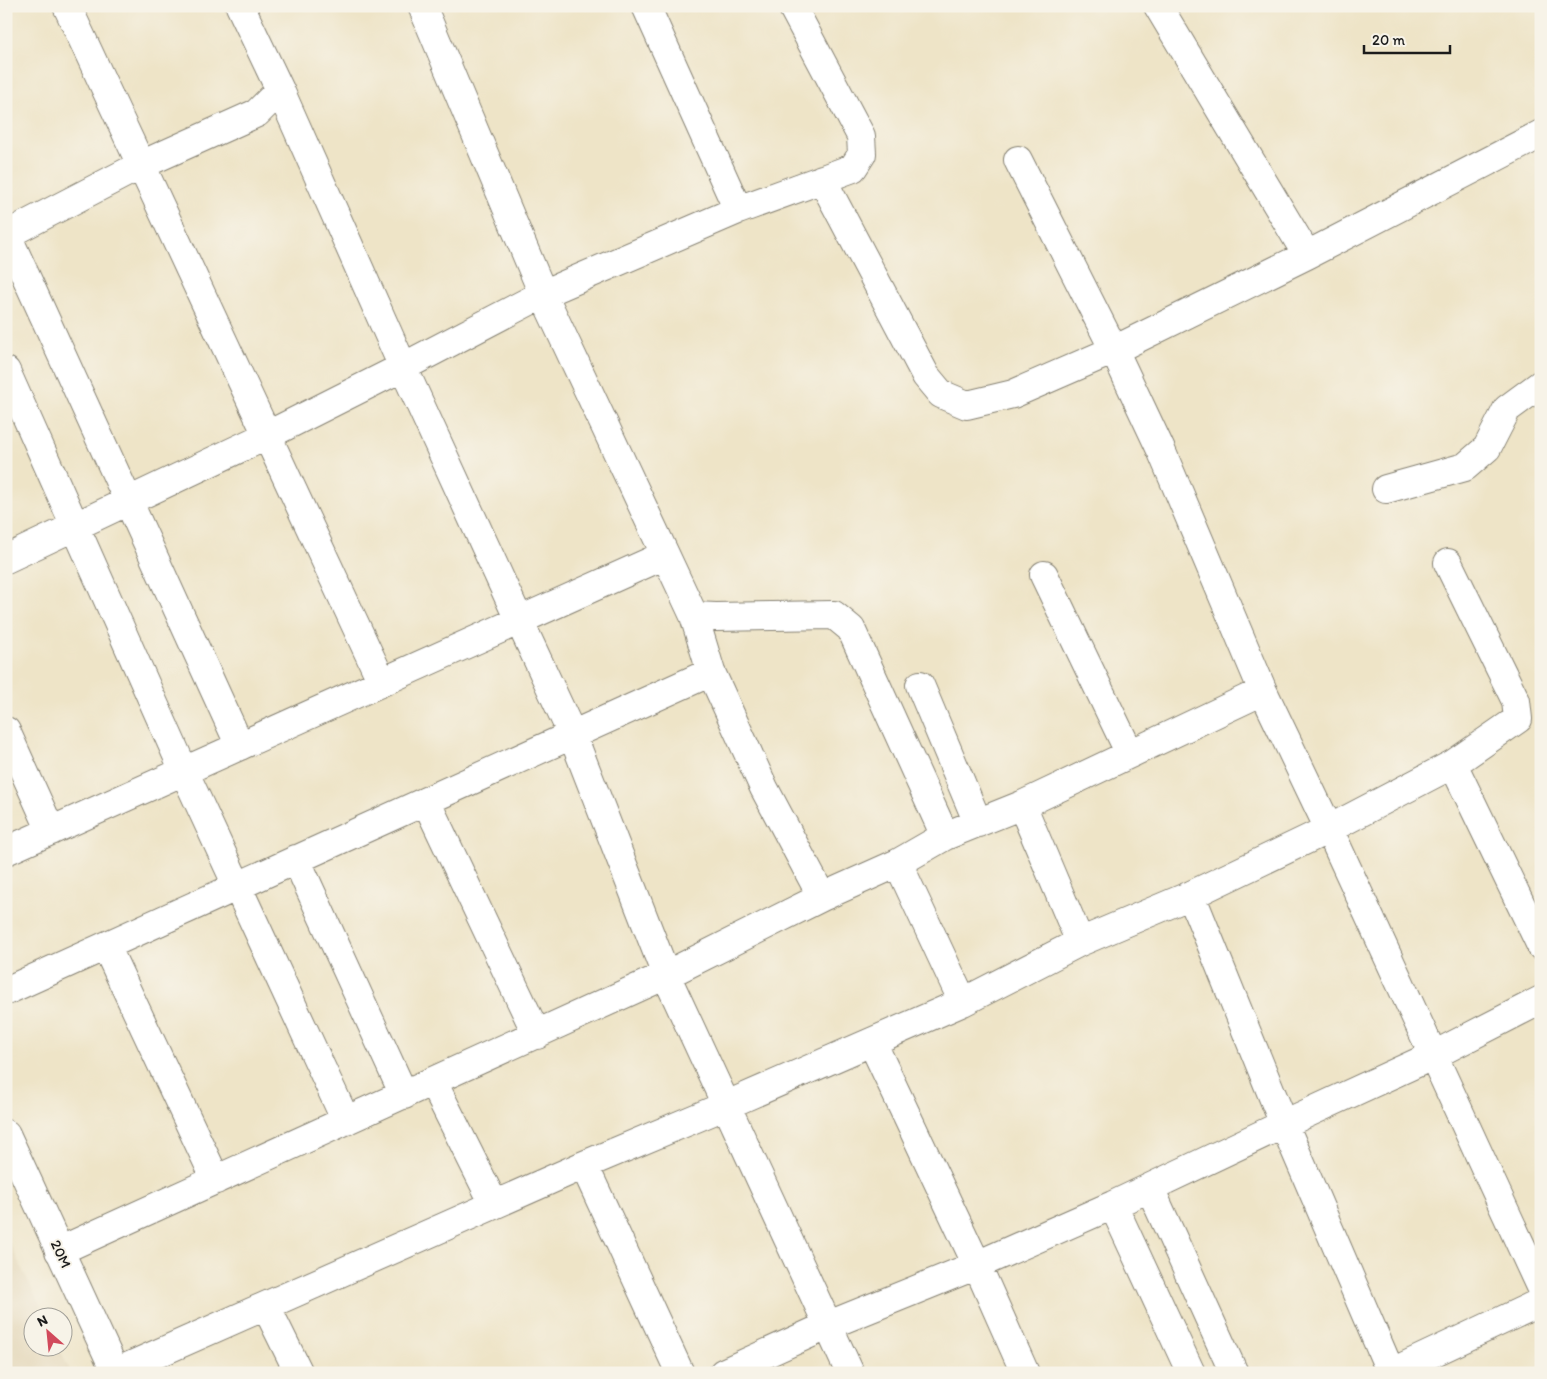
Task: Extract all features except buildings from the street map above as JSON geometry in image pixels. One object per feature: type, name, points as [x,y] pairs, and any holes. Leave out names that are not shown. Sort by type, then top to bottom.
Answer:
[{"type":"street","points":[[67,6],[382,682]]},
{"type":"street","points":[[240,6],[280,90],[518,620],[572,734],[666,975],[850,1373]]},
{"type":"street","points":[[422,6],[543,294],[694,616],[710,672],[764,788],[822,897]]},
{"type":"street","points":[[646,6],[738,210]]},
{"type":"street","points":[[6,559],[268,435],[543,294],[738,210],[852,168],[862,154],[861,136],[792,6]]},
{"type":"street","points":[[1158,6],[1307,256]]},
{"type":"street","points":[[240,746],[7,235],[142,165],[257,113],[280,90]]},
{"type":"street","points":[[822,179],[926,376],[941,394],[967,405],[1013,394],[1114,350],[1307,256],[1541,134]]},
{"type":"street","points":[[1018,160],[1114,350],[1161,450],[1263,691],[1329,829],[1541,1289]]},
{"type":"street","points":[[6,371],[184,771],[346,1121]]},
{"type":"street","points":[[1386,489],[1465,467],[1487,448],[1507,410],[1541,384]]},
{"type":"street","points":[[6,852],[665,555]]},
{"type":"street","points":[[116,1372],[494,1204],[963,1002],[1080,942],[1191,894],[1329,829],[1453,764],[1518,719],[1516,701],[1448,563]]},
{"type":"street","points":[[1044,575],[1130,754]]},
{"type":"street","points":[[694,616],[834,616],[851,629],[945,836]]},
{"type":"street","points":[[6,991],[710,672]]},
{"type":"street","points":[[920,685],[978,823]]},
{"type":"street","points":[[59,1251],[666,975],[822,897],[898,863],[945,836],[1022,805],[1263,691]]},
{"type":"street","points":[[6,731],[51,831]]},
{"type":"street","points":[[1453,764],[1541,946]]},
{"type":"street","points":[[426,800],[536,1035]]},
{"type":"street","points":[[1022,805],[1080,942]]},
{"type":"street","points":[[296,859],[404,1095]]},
{"type":"street","points":[[898,863],[963,1002]]},
{"type":"street","points":[[1191,894],[1284,1124],[1390,1373],[1541,1302]]},
{"type":"street","points":[[106,946],[216,1180]]},
{"type":"street","points":[[723,1373],[829,1325],[977,1265],[1113,1205],[1434,1055],[1541,1000]]},
{"type":"street","points":[[872,1042],[977,1265],[1025,1373]]},
{"type":"street","points":[[433,1082],[494,1204]]},
{"type":"street","name":"20M","points":[[6,1134],[116,1372]]},
{"type":"street","points":[[584,1165],[680,1373]]},
{"type":"street","points":[[1150,1188],[1234,1373]]},
{"type":"street","points":[[1113,1205],[1192,1373]]},
{"type":"street","points":[[266,1306],[299,1373]]},
{"type":"shaded area","points":[[6,1236],[40,1306],[22,1306],[22,1356],[63,1356],[71,1373],[6,1373]]}]
